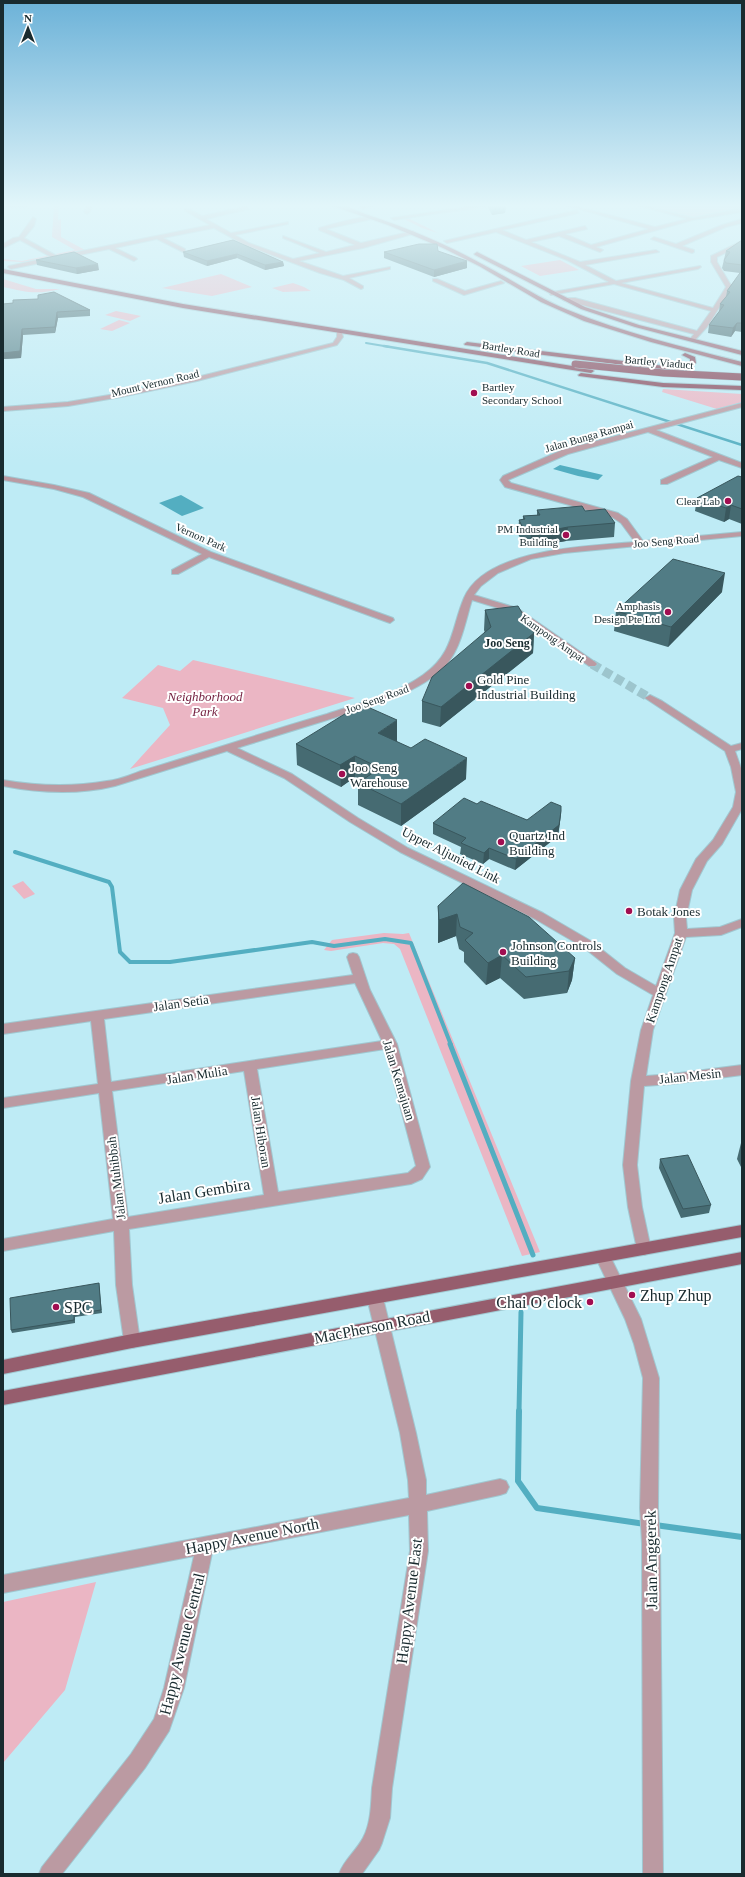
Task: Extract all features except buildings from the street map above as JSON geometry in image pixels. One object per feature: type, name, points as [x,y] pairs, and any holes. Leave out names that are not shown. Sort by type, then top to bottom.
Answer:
[{"type":"highway","name":"Bartley Road","points":[[116,293],[178,305],[458,351],[592,371]]},
{"type":"highway","name":"Bartley Road","points":[[138,293],[185,302],[575,364]]},
{"type":"highway","points":[[416,339],[647,367],[742,376]]},
{"type":"highway","points":[[458,351],[556,371],[611,379],[663,385],[741,387]]},
{"type":"highway","points":[[647,367],[673,368],[688,366],[693,363],[693,358],[685,355]]},
{"type":"highway","name":"Bartley Viaduct","points":[[575,364],[664,373],[742,376]]},
{"type":"highway","name":"Bartley Viaduct","points":[[592,371],[741,387]]},
{"type":"highway","points":[[714,374],[732,378],[734,384],[714,387]]},
{"type":"main road","points":[[528,293],[566,312],[624,331],[742,364]]},
{"type":"main road","points":[[538,293],[573,310],[630,329],[742,359]]},
{"type":"main road","points":[[550,293],[610,318],[742,353]]},
{"type":"main road","points":[[541,308],[582,325],[742,371]]},
{"type":"main road","name":"MacPherson Road","points":[[3,1367],[132,1341],[742,1232]]},
{"type":"main road","name":"MacPherson Road","points":[[3,1398],[742,1258]]},
{"type":"street","points":[[553,294],[560,293]]},
{"type":"street","points":[[651,293],[714,310]]},
{"type":"street","points":[[692,340],[704,327],[725,293]]},
{"type":"street","points":[[566,300],[575,300],[698,333]]},
{"type":"street","name":"Mount Vernon Road","points":[[3,409],[118,404],[285,363],[308,352],[335,344],[340,337],[338,331]]},
{"type":"street","name":"Mount Vernon Road","points":[[3,413],[69,406]]},
{"type":"street","name":"Jalan Bunga Rampai","points":[[640,544],[624,521],[615,515],[508,485],[504,480],[565,452],[740,407]]},
{"type":"street","points":[[648,430],[742,466]]},
{"type":"street","points":[[664,482],[719,457]]},
{"type":"street","name":"Vernon Park","points":[[3,478],[86,495],[208,554],[390,620]]},
{"type":"street","name":"Joo Seng Road","points":[[3,783],[47,789],[68,789],[98,786],[139,776],[358,707],[405,690],[427,676],[446,659],[453,646],[469,596],[478,584],[490,574],[529,557],[564,551],[742,534]]},
{"type":"street","points":[[174,572],[208,554]]},
{"type":"street","name":"Kampong Ampat","points":[[469,596],[514,610],[592,664]]},
{"type":"street","points":[[650,698],[660,703],[729,749],[742,746]]},
{"type":"street","name":"Upper Aljunied Link","points":[[228,748],[288,776],[354,820],[404,850],[545,919],[587,944],[621,971],[659,993]]},
{"type":"street","name":"Kampong Ampat","points":[[644,1249],[634,1208],[630,1165],[638,1081],[647,1030],[681,932],[680,918],[686,890],[702,859],[718,842],[738,807],[741,792],[736,767],[729,749]]},
{"type":"street","points":[[681,932],[721,931],[742,923]]},
{"type":"street","name":"Jalan Kemajuan","points":[[353,958],[360,978],[390,1044],[423,1166],[417,1175],[411,1178]]},
{"type":"street","name":"Jalan Setia","points":[[3,1029],[360,978]]},
{"type":"street","name":"Jalan Muhibbah","points":[[97,1016],[121,1224],[124,1285],[132,1341]]},
{"type":"street","name":"Jalan Mulia","points":[[3,1103],[106,1089],[390,1044]]},
{"type":"street","name":"Jalan Hiboran","points":[[250,1066],[272,1198]]},
{"type":"street","name":"Jalan Mesin","points":[[638,1081],[672,1079],[742,1070]]},
{"type":"street","name":"Jalan Gembira","points":[[3,1245],[272,1198],[411,1178]]},
{"type":"street","name":"Jalan Anggerek","points":[[604,1256],[633,1319],[642,1344],[651,1378],[650,1508],[652,1543],[653,1874]]},
{"type":"street","name":"Happy Avenue East","points":[[350,1874],[372,1843],[380,1818],[382,1788],[419,1552],[417,1480],[408,1432],[375,1298]]},
{"type":"street","name":"Happy Avenue North","points":[[3,1584],[205,1544],[417,1505],[500,1487]]},
{"type":"street","name":"Happy Avenue Central","points":[[49,1874],[138,1761],[162,1724],[174,1688],[205,1544]]},
{"type":"green space","points":[[191,293],[227,293],[212,296]]},
{"type":"green space","points":[[116,311],[141,316],[130,321],[105,315]]},
{"type":"green space","points":[[119,320],[130,323],[112,331],[100,329]]},
{"type":"green space","points":[[663,389],[742,394],[742,402],[717,409],[662,392]]},
{"type":"green space","name":"Neighborhood Park","points":[[193,660],[355,698],[130,769],[170,725],[163,708],[122,698],[158,665],[180,671]]},
{"type":"green space","points":[[23,881],[35,894],[24,899],[12,886]]},
{"type":"green space","points":[[384,933],[409,933],[540,1252],[522,1256],[400,949],[394,944],[383,943],[331,951],[324,950],[332,940]]},
{"type":"green space","points":[[96,1582],[65,1690],[3,1763],[3,1602]]},
{"type":"water","points":[[560,465],[603,475],[598,480],[553,469]]},
{"type":"water","points":[[181,495],[204,508],[182,516],[159,503]]},
{"type":"waterway","points":[[366,343],[384,346]]},
{"type":"waterway","points":[[384,346],[487,363],[742,445]]},
{"type":"waterway","points":[[384,346],[390,347]]},
{"type":"waterway","points":[[15,852],[109,882],[112,887],[120,952],[130,962],[170,962],[312,942],[334,946],[385,939],[411,943],[451,1045]]},
{"type":"waterway","points":[[450,1044],[533,1255]]},
{"type":"waterway","points":[[519,1412],[521,1312]]},
{"type":"waterway","points":[[519,1411],[518,1481],[537,1508],[645,1524]]},
{"type":"waterway","points":[[655,1525],[742,1537]]},
{"type":"tunnel","points":[[592,664],[650,698]]},
{"type":"place","name":"Bartley Secondary School","points":[[474,393]]},
{"type":"place","name":"Clear Lab","points":[[728,501]]},
{"type":"place","name":"PM Industrial Building","points":[[566,535]]},
{"type":"place","name":"Amphasis Design Pte Ltd","points":[[668,612]]},
{"type":"place","name":"Gold Pine Industrial Building","points":[[469,686]]},
{"type":"place","name":"Joo Seng Warehouse","points":[[342,774]]},
{"type":"place","name":"Quartz Ind Building","points":[[501,842]]},
{"type":"place","name":"Botak Jones","points":[[629,911]]},
{"type":"place","name":"Johnson Controls Building","points":[[503,952]]},
{"type":"place","name":"Zhup Zhup","points":[[632,1295]]},
{"type":"place","name":"Chai O’clock","points":[[590,1302]]},
{"type":"place","name":"SPC","points":[[56,1307]]},
{"type":"district","name":"Joo Seng","points":[[507,643]]}]
